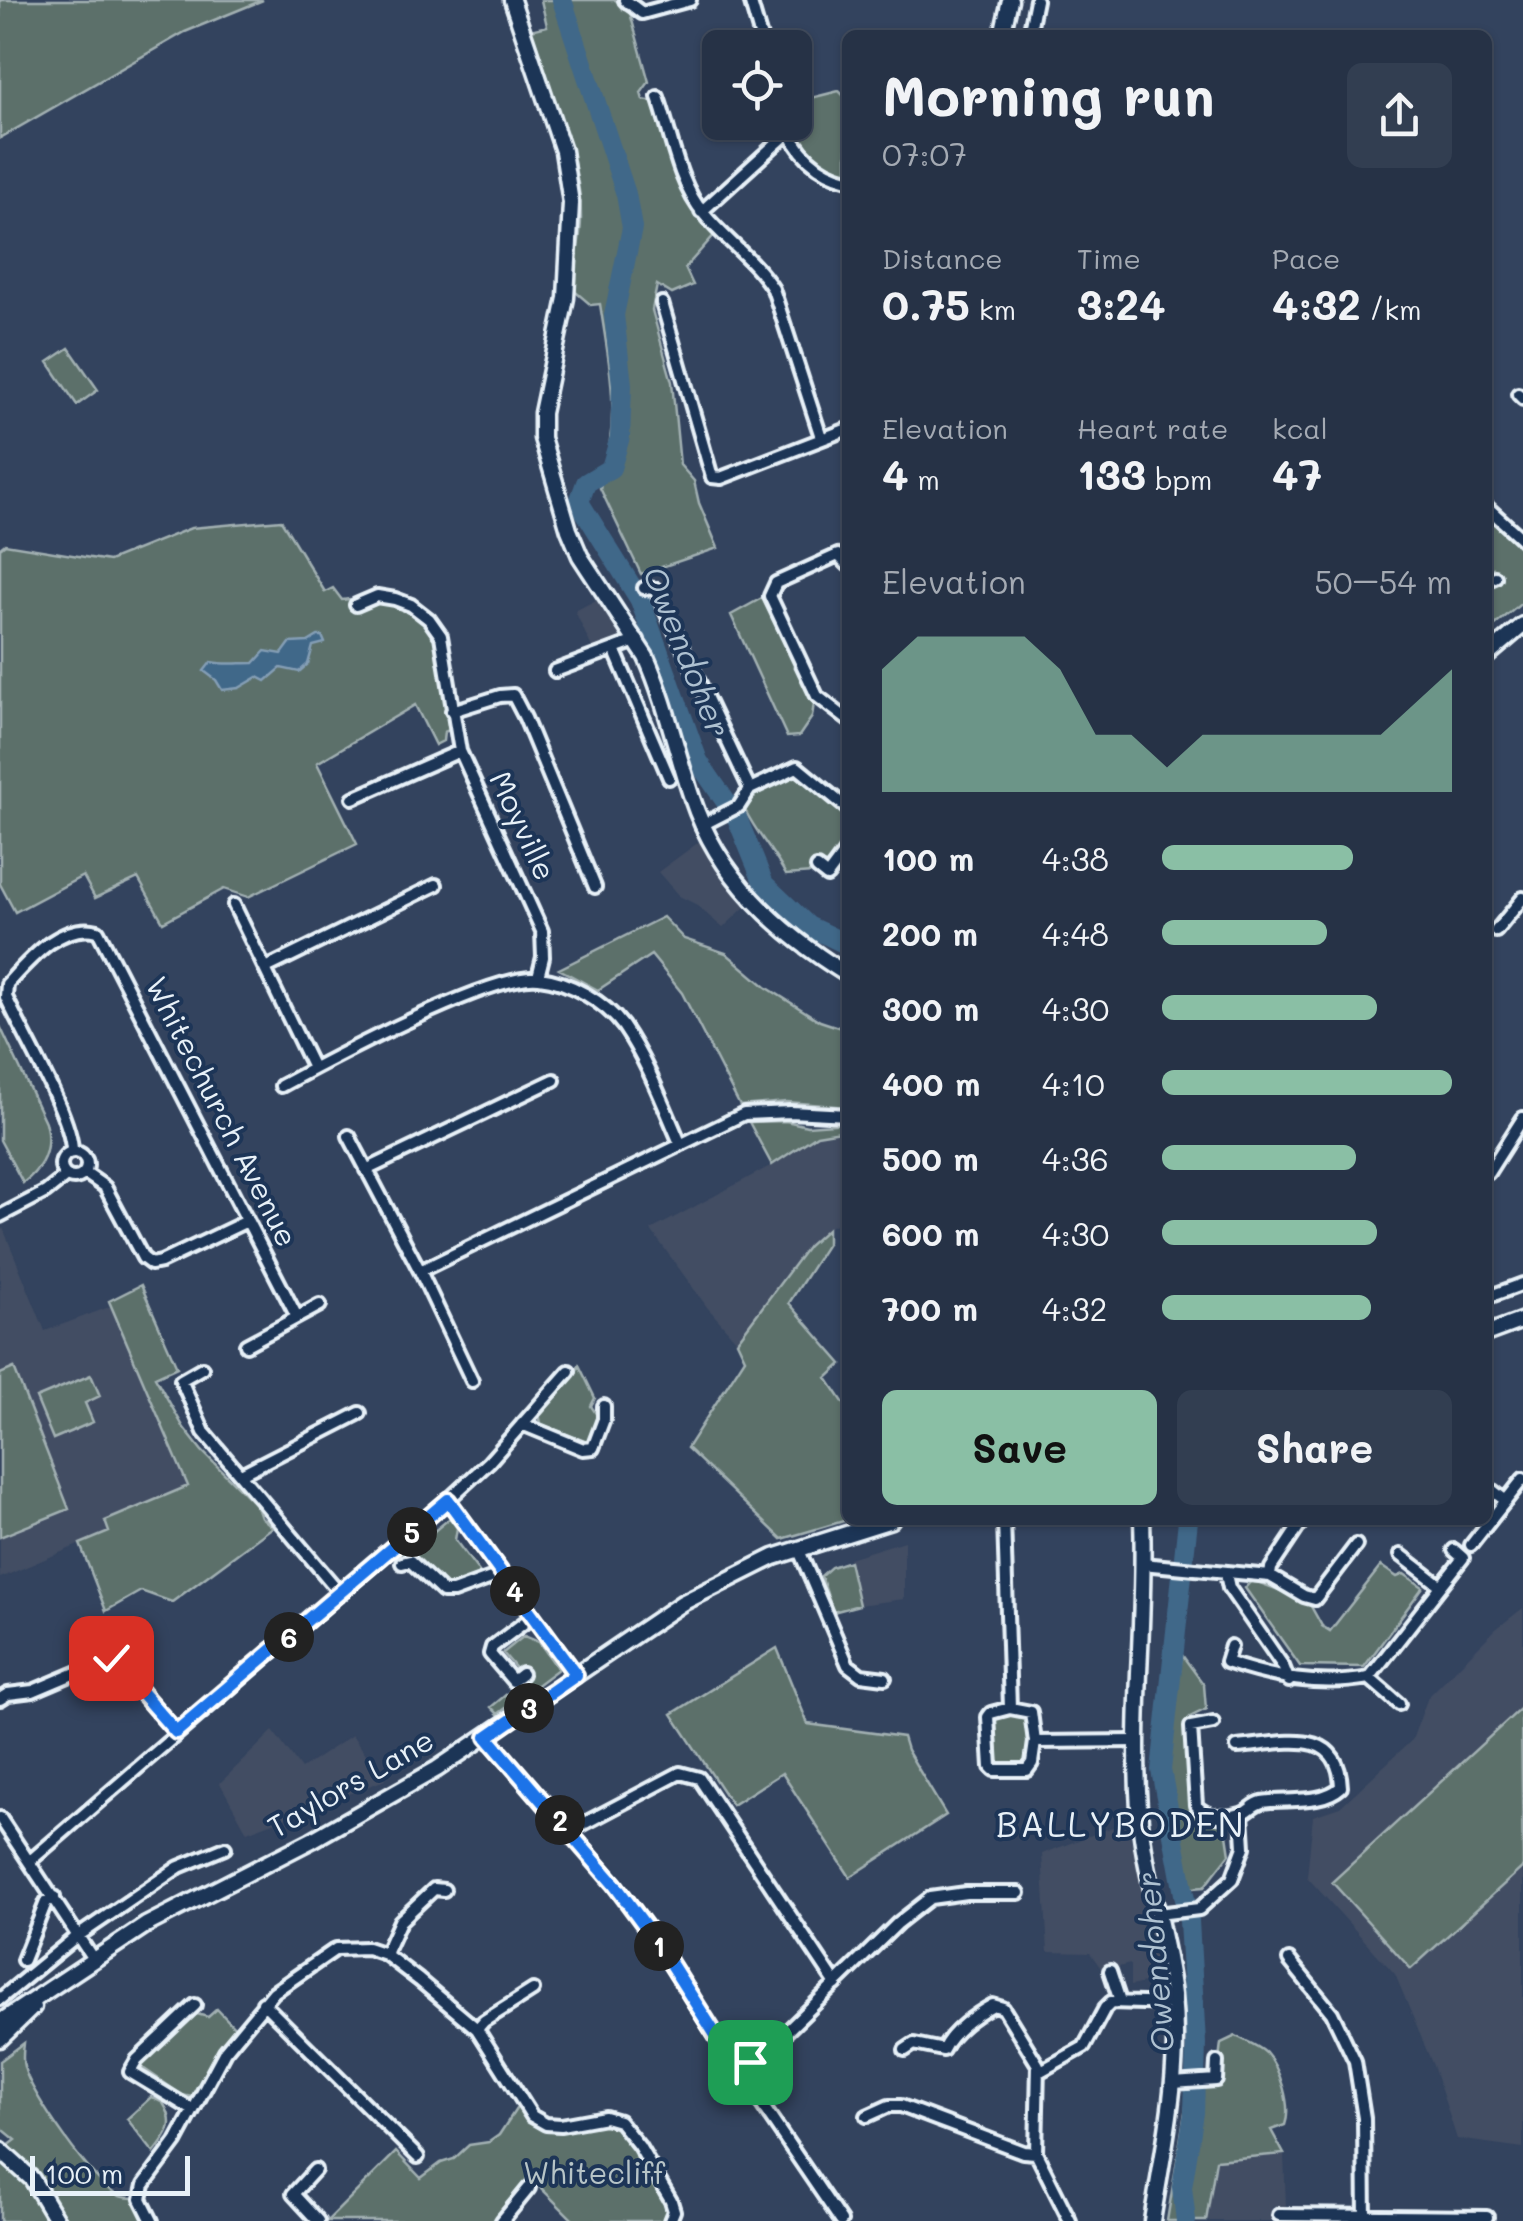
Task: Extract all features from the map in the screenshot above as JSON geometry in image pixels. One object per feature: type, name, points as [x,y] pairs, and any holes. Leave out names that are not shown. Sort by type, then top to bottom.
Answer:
[{"type":"main road","points":[[512,0],[563,151],[572,203],[566,298],[542,414],[542,438],[569,530],[589,574],[638,640],[653,673],[693,802],[741,890],[794,938],[842,971]]},
{"type":"main road","points":[[1003,30],[1010,0]]},
{"type":"main road","points":[[1492,653],[1523,626]]},
{"type":"main road","points":[[1492,1332],[1523,1320]]},
{"type":"main road","name":"Taylors Lane","points":[[0,2022],[186,1902],[382,1802],[487,1737],[682,1603],[798,1548],[874,1525]]},
{"type":"main road","points":[[1142,1525],[1136,1741],[1139,1812],[1174,2004],[1179,2083],[1152,2221]]},
{"type":"main road","points":[[0,2039],[54,1985]]},
{"type":"main road","points":[[0,2150],[32,2179],[58,2221]]},
{"type":"street","points":[[628,3],[642,12],[690,0]]},
{"type":"street","points":[[750,0],[759,30]]},
{"type":"street","points":[[1030,26],[1036,0]]},
{"type":"street","points":[[658,97],[682,170],[701,212],[761,269],[773,289],[820,437]]},
{"type":"street","points":[[701,212],[775,140]]},
{"type":"street","points":[[796,140],[814,165],[829,176],[842,179]]},
{"type":"street","points":[[662,303],[712,477],[721,478],[842,431]]},
{"type":"street","points":[[1492,512],[1523,540]]},
{"type":"street","points":[[842,559],[838,555],[776,583],[770,596],[817,696],[842,715]]},
{"type":"street","points":[[644,588],[655,589],[750,789]]},
{"type":"street","points":[[356,605],[377,596],[411,604],[441,636],[460,751]]},
{"type":"street","points":[[556,672],[638,640]]},
{"type":"street","points":[[617,656],[669,778]]},
{"type":"street","points":[[628,682],[653,673]]},
{"type":"street","points":[[452,711],[513,695],[595,888]]},
{"type":"street","name":"Moyville","points":[[353,798],[460,751],[542,931],[544,957],[538,977]]},
{"type":"street","points":[[704,824],[739,806],[750,789],[797,767],[842,804]]},
{"type":"street","points":[[817,868],[827,876],[842,856]]},
{"type":"street","points":[[266,968],[436,885]]},
{"type":"street","points":[[1496,931],[1523,898]]},
{"type":"street","points":[[234,906],[313,1068]]},
{"type":"street","name":"Whitechurch Avenue","points":[[4,981],[53,941],[78,931],[98,931],[297,1317]]},
{"type":"street","points":[[281,1086],[482,990],[538,977],[587,994],[621,1024],[680,1142]]},
{"type":"street","points":[[4,981],[6,997],[58,1106],[72,1152]]},
{"type":"street","points":[[366,1170],[554,1080]]},
{"type":"street","points":[[420,1271],[744,1114],[842,1115]]},
{"type":"street","points":[[1492,1167],[1523,1118]]},
{"type":"street","points":[[348,1136],[420,1271],[472,1381]]},
{"type":"street","points":[[72,1152],[86,1160],[85,1172]]},
{"type":"street","points":[[72,1152],[62,1160],[66,1176],[74,1178],[85,1172]]},
{"type":"street","points":[[85,1172],[105,1186],[151,1264],[247,1222]]},
{"type":"street","points":[[0,1216],[46,1192],[66,1176]]},
{"type":"street","points":[[1492,1296],[1523,1284]]},
{"type":"street","points":[[246,1345],[320,1304]]},
{"type":"street","points":[[202,1368],[181,1380],[204,1432],[341,1594]]},
{"type":"street","points":[[30,1862],[448,1500],[569,1370]]},
{"type":"street","points":[[522,1424],[583,1449],[593,1448],[604,1419],[604,1406]]},
{"type":"street","points":[[241,1474],[360,1412]]},
{"type":"street","points":[[1492,1518],[1523,1479]]},
{"type":"street","points":[[1492,1489],[1506,1500]]},
{"type":"street","points":[[448,1500],[576,1675]]},
{"type":"street","points":[[1004,1525],[1010,1708]]},
{"type":"street","points":[[1270,1576],[1271,1568],[1300,1525]]},
{"type":"street","points":[[1471,1545],[1487,1525]]},
{"type":"street","points":[[1142,1564],[1270,1576],[1316,1599],[1356,1545]]},
{"type":"street","points":[[798,1548],[848,1665],[861,1675],[885,1678]]},
{"type":"street","points":[[1369,1678],[1463,1558],[1454,1550]]},
{"type":"street","points":[[1401,1555],[1442,1586]]},
{"type":"street","points":[[402,1563],[410,1561],[443,1592],[502,1574]]},
{"type":"street","points":[[1226,1574],[1229,1588],[1284,1666],[1288,1681]]},
{"type":"street","points":[[522,1674],[512,1682],[490,1654],[492,1647],[533,1616]]},
{"type":"street","points":[[1231,1646],[1226,1662],[1288,1681],[1369,1678],[1399,1704]]},
{"type":"street","points":[[0,1699],[8,1694],[33,1692],[111,1658],[176,1732]]},
{"type":"street","points":[[1010,1708],[1031,1712],[1035,1742],[1032,1764],[1026,1770],[994,1770],[988,1717],[1010,1708]]},
{"type":"street","points":[[1213,1723],[1190,1727],[1196,1805],[1209,1815],[1242,1814],[1257,1802],[1333,1794],[1341,1786],[1337,1759],[1315,1742],[1237,1747]]},
{"type":"street","points":[[487,1737],[570,1831],[657,1942],[840,2221]]},
{"type":"street","points":[[1035,1742],[1136,1741]]},
{"type":"street","points":[[570,1831],[680,1773],[699,1778],[836,1984]]},
{"type":"street","points":[[1158,1914],[1198,1909],[1232,1879],[1244,1847],[1242,1814]]},
{"type":"street","points":[[0,1820],[93,1959]]},
{"type":"street","points":[[0,1999],[78,1936],[180,1868],[225,1848]]},
{"type":"street","points":[[385,1954],[400,1921],[434,1889],[444,1890]]},
{"type":"street","points":[[738,2070],[783,2035],[930,1898],[1019,1893]]},
{"type":"street","points":[[23,1960],[46,1902],[54,1897]]},
{"type":"street","points":[[152,2221],[140,2199],[141,2192],[176,2142],[225,2052],[264,2003],[309,1966],[336,1949],[367,1948],[385,1954],[477,2029],[532,2116],[546,2124],[604,2117],[624,2124],[672,2201],[670,2221]]},
{"type":"street","points":[[1289,1960],[1332,2013],[1355,2061],[1364,2118],[1365,2218]]},
{"type":"street","points":[[1110,1971],[1120,2001]]},
{"type":"street","points":[[477,2029],[533,1990]]},
{"type":"street","points":[[1039,2072],[1084,2048],[1105,2008],[1120,2001],[1174,2004]]},
{"type":"street","points":[[264,2003],[418,2157]]},
{"type":"street","points":[[192,2109],[130,2072],[137,2060],[195,2004]]},
{"type":"street","points":[[904,2050],[914,2044],[942,2050],[946,2042],[993,2005],[1003,2008],[1039,2072],[1036,2152],[1070,2221]]},
{"type":"street","points":[[1179,2083],[1216,2080],[1217,2062]]},
{"type":"street","points":[[866,2118],[889,2106],[901,2106],[1023,2152],[1036,2152]]},
{"type":"street","points":[[316,2170],[293,2194],[318,2221]]},
{"type":"street","points":[[502,2221],[530,2188]]},
{"type":"street","points":[[1279,2215],[1487,2218]]},
{"type":"shaded area","points":[[596,600],[625,640],[594,652],[575,611]]},
{"type":"shaded area","points":[[318,636],[325,643],[313,646],[308,664],[299,672],[281,668],[266,681],[258,677],[239,688],[222,690],[204,671],[211,662],[254,663],[265,651],[282,654],[290,643],[308,642]]},
{"type":"shaded area","points":[[703,839],[731,887],[747,905],[723,928],[679,896],[658,872]]},
{"type":"shaded area","points":[[842,1131],[842,1221],[808,1245],[737,1341],[651,1230],[772,1165],[817,1135]]},
{"type":"shaded area","points":[[3,1228],[45,1331],[112,1306],[189,1486],[106,1521],[109,1532],[0,1578],[0,1230]]},
{"type":"shaded area","points":[[904,1541],[904,1599],[859,1605],[849,1558]]},
{"type":"shaded area","points":[[1523,1608],[1523,2148],[1457,2139],[1434,2068],[1395,1974],[1307,1877],[1313,1816],[1340,1807],[1412,1740],[1428,1697],[1496,1629]]},
{"type":"shaded area","points":[[273,1731],[301,1769],[352,1735],[385,1780],[247,1832],[220,1783]]},
{"type":"shaded area","points":[[1123,1823],[1135,1852],[1159,1980],[1130,1986],[1130,1964],[1103,1971],[1090,1953],[1048,1952],[1042,1854]]},
{"type":"shaded area","points":[[1284,2154],[1286,2206],[1272,2207],[1271,2221],[1207,2221],[1215,2160]]},
{"type":"green space","points":[[0,0],[263,0],[185,32],[0,138]]},
{"type":"green space","points":[[541,0],[616,0],[630,13],[649,82],[641,93],[643,100],[657,106],[684,189],[716,233],[685,268],[693,285],[672,294],[657,285],[652,310],[672,382],[680,465],[694,481],[718,548],[641,574],[600,488],[612,417],[610,375],[600,304],[591,305],[571,288],[581,227],[580,194],[562,123],[527,31],[547,26]]},
{"type":"green space","points":[[839,91],[842,173],[813,156],[801,141],[812,140],[812,98]]},
{"type":"green space","points":[[69,348],[98,390],[77,405],[48,362]]},
{"type":"green space","points":[[1492,519],[1523,547],[1523,602],[1492,628],[1492,585],[1497,579],[1493,568]]},
{"type":"green space","points":[[281,520],[325,592],[333,588],[342,600],[349,599],[355,609],[377,601],[400,605],[428,624],[442,656],[453,729],[444,732],[443,741],[435,745],[415,705],[317,763],[357,844],[248,897],[224,889],[163,922],[138,878],[95,898],[83,876],[15,912],[0,884],[0,548],[5,544],[109,561],[191,528]]},
{"type":"green space","points":[[762,598],[814,703],[812,717],[799,736],[787,737],[731,615]]},
{"type":"green space","points":[[800,776],[842,813],[842,842],[826,864],[818,862],[812,873],[786,875],[745,810],[752,797],[778,779]]},
{"type":"green space","points":[[663,917],[684,939],[726,953],[766,987],[820,1021],[842,1028],[842,1107],[787,1102],[740,1106],[682,993],[651,955],[598,990],[559,969]]},
{"type":"green space","points":[[0,1026],[47,1131],[44,1156],[23,1183],[0,1140]]},
{"type":"green space","points":[[786,1121],[807,1126],[842,1123],[842,1131],[817,1135],[772,1165],[749,1122]]},
{"type":"green space","points":[[827,1229],[827,1244],[789,1303],[842,1364],[827,1378],[842,1400],[842,1521],[782,1539],[687,1448],[745,1358],[737,1341],[808,1246]]},
{"type":"green space","points":[[141,1285],[177,1367],[155,1377],[202,1451],[273,1527],[172,1602],[141,1591],[106,1611],[80,1544],[109,1532],[105,1521],[188,1486],[109,1301]]},
{"type":"green space","points":[[579,1365],[595,1398],[591,1406],[599,1418],[597,1434],[590,1444],[541,1424],[539,1413],[545,1401],[551,1400],[575,1375]]},
{"type":"green space","points":[[14,1368],[69,1509],[0,1537],[0,1374]]},
{"type":"green space","points":[[91,1375],[100,1396],[85,1403],[93,1422],[53,1439],[36,1398]]},
{"type":"green space","points":[[450,1518],[457,1528],[455,1540],[480,1573],[490,1574],[449,1588],[413,1557],[399,1555],[403,1550],[410,1551]]},
{"type":"green space","points":[[849,1561],[859,1605],[833,1612],[821,1576],[831,1567]]},
{"type":"green space","points":[[1381,1566],[1397,1577],[1404,1574],[1423,1587],[1364,1667],[1300,1666],[1245,1588],[1252,1580],[1308,1601],[1322,1626],[1330,1631]]},
{"type":"green space","points":[[524,1636],[539,1642],[558,1669],[498,1714],[491,1707],[525,1679],[503,1653]]},
{"type":"green space","points":[[777,1648],[808,1724],[903,1737],[946,1815],[850,1877],[782,1773],[732,1805],[672,1714]]},
{"type":"green space","points":[[1182,1655],[1204,1685],[1206,1709],[1190,1717],[1192,1805],[1200,1818],[1225,1821],[1230,1854],[1204,1887],[1181,1889],[1165,1788]]},
{"type":"green space","points":[[1521,1708],[1523,1867],[1411,1969],[1332,1882]]},
{"type":"green space","points":[[997,1715],[1024,1718],[1028,1730],[1030,1747],[1025,1765],[999,1764],[995,1753],[995,1720]]},
{"type":"green space","points":[[217,2009],[236,2029],[192,2097],[182,2095],[140,2066],[188,2019],[197,2014],[208,2017]]},
{"type":"green space","points":[[1236,2036],[1266,2053],[1280,2077],[1287,2117],[1285,2125],[1271,2130],[1284,2154],[1216,2160],[1206,2221],[1167,2221],[1189,2088],[1216,2083],[1221,2043]]},
{"type":"green space","points":[[24,2043],[24,2067],[50,2116],[79,2157],[107,2187],[117,2195],[133,2198],[145,2221],[65,2221],[35,2171],[8,2146],[16,2140],[0,2127],[0,2061]]},
{"type":"green space","points":[[151,2097],[163,2103],[170,2123],[154,2153],[127,2119]]},
{"type":"green space","name":"Whitecliff","points":[[518,2106],[546,2130],[559,2132],[605,2122],[616,2125],[637,2150],[667,2203],[665,2221],[574,2221],[529,2176],[493,2221],[327,2221],[396,2152],[421,2178],[441,2163],[454,2159],[469,2145],[489,2142],[499,2135]]},
{"type":"green space","points":[[0,2155],[20,2171],[52,2221],[0,2221]]},
{"type":"waterway","name":"Owendoher","points":[[562,0],[626,194],[632,228],[614,315],[622,385],[620,437],[611,468],[586,483],[579,502],[640,600],[698,761],[737,818],[764,884],[808,926],[842,942]]},
{"type":"waterway","name":"Owendoher","points":[[1186,2221],[1182,2187],[1194,2113],[1196,2043],[1189,1921],[1161,1770],[1187,1525]]},
{"type":"district","name":"BALLYBODEN","points":[[1121,1825]]},
{"type":"route","points":[[111,1658],[176,1732],[448,1500],[576,1675],[487,1737],[614,1884],[657,1942],[738,2070],[750,2062]]}]
